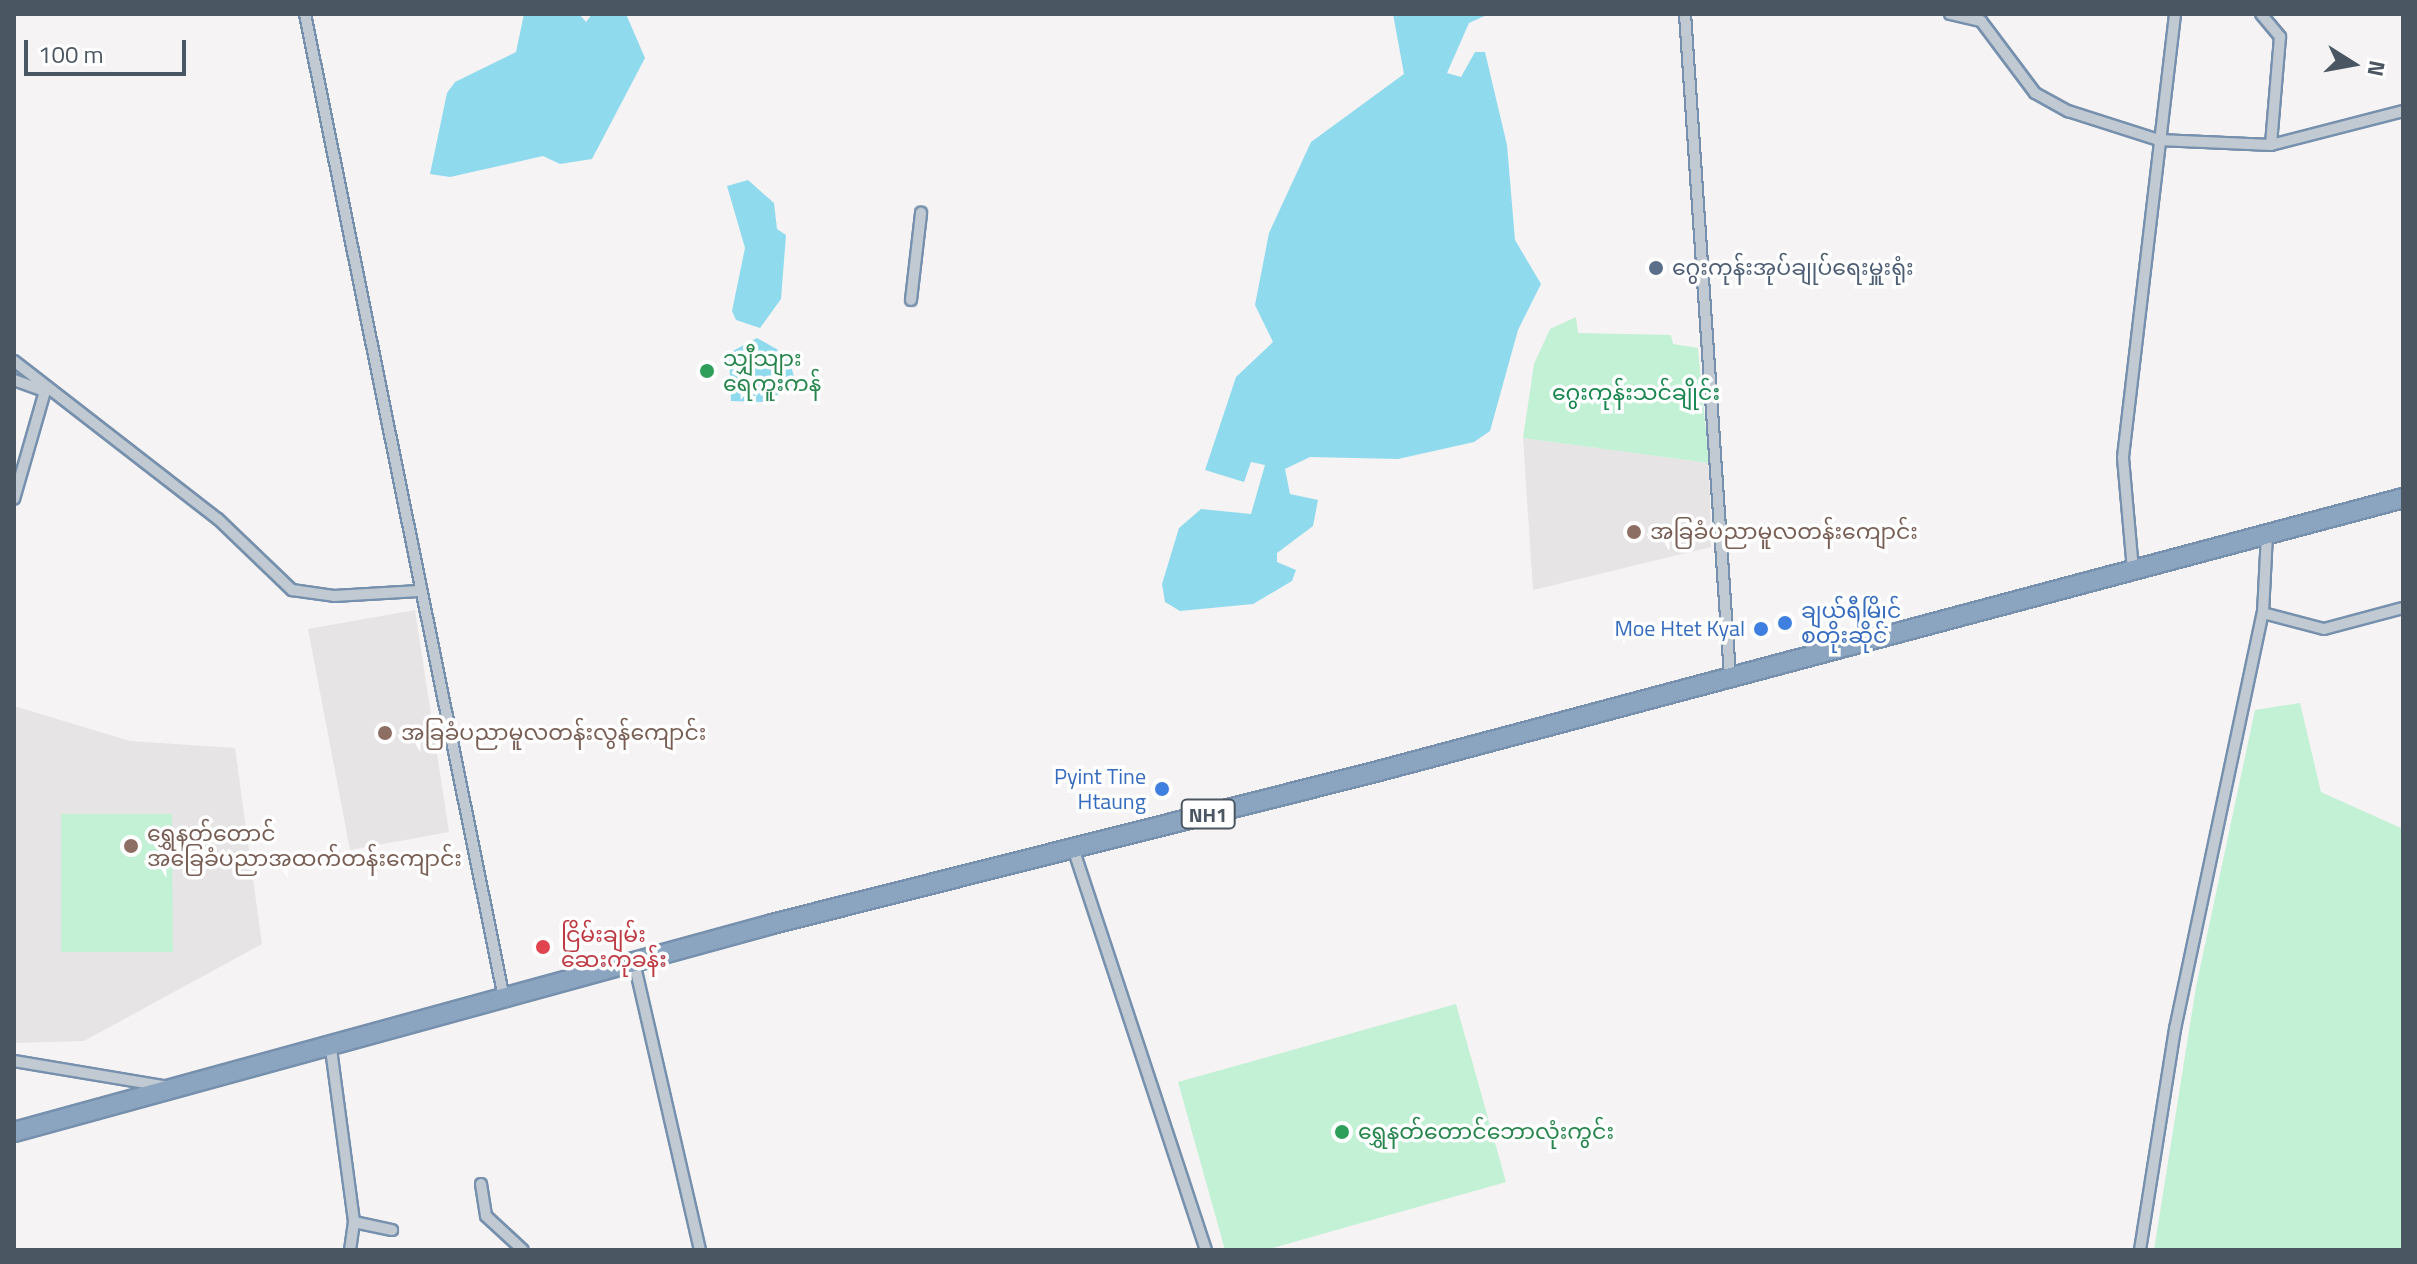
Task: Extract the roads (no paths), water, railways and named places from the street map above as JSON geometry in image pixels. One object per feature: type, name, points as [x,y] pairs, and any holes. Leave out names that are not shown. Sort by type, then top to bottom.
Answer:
[{"type":"highway","name":"NH1","points":[[14,1132],[331,1049],[634,962],[2403,498]]},
{"type":"street","points":[[305,14],[419,591],[504,998]]},
{"type":"street","points":[[1685,14],[1730,675]]},
{"type":"street","points":[[1950,14],[1981,21],[2035,93],[2068,111],[2159,140],[2271,145],[2403,111]]},
{"type":"street","points":[[2133,570],[2123,457],[2175,14]]},
{"type":"street","points":[[2261,14],[2280,37],[2271,145]]},
{"type":"street","points":[[911,300],[921,213]]},
{"type":"street","points":[[14,361],[45,391],[218,519],[292,590],[334,596],[419,591]]},
{"type":"street","points":[[14,380],[45,391]]},
{"type":"street","points":[[14,499],[19,457],[45,391]]},
{"type":"street","points":[[2140,1250],[2175,1029],[2263,613],[2267,533]]},
{"type":"street","points":[[2263,613],[2324,629],[2403,608]]},
{"type":"street","points":[[1073,848],[1206,1250]]},
{"type":"street","points":[[634,962],[700,1250]]},
{"type":"street","points":[[331,1049],[354,1222],[350,1250]]},
{"type":"street","points":[[14,1061],[178,1088]]},
{"type":"street","points":[[481,1184],[486,1216],[523,1250]]},
{"type":"street","points":[[354,1222],[392,1230]]},
{"type":"water","points":[[524,14],[579,14],[586,22],[592,14],[626,14],[645,58],[592,159],[560,164],[543,156],[450,177],[430,174],[447,93],[455,82],[516,52]]},
{"type":"water","points":[[1393,14],[1489,14],[1469,23],[1447,73],[1461,77],[1475,52],[1485,52],[1507,145],[1515,240],[1541,284],[1518,330],[1490,431],[1474,442],[1398,459],[1310,457],[1285,469],[1290,494],[1318,500],[1313,526],[1277,553],[1277,562],[1296,570],[1292,581],[1253,604],[1180,611],[1165,602],[1162,584],[1179,528],[1201,509],[1251,514],[1265,465],[1251,462],[1244,482],[1205,470],[1236,377],[1273,342],[1255,305],[1269,233],[1311,142],[1404,74]]},
{"type":"water","points":[[748,180],[774,203],[777,229],[786,235],[781,299],[760,328],[736,320],[732,311],[745,248],[727,186]]},
{"type":"water","points":[[757,338],[787,355],[797,385],[763,402],[731,401],[729,353]]},
{"type":"place","name":"ဂွေးကုန်းအုပ်ချုပ်ရေးမှူးရုံး","points":[[1656,268]]},
{"type":"place","name":"သျှီသျား ရေကူးကန်","points":[[707,371]]},
{"type":"place","name":"အခြခံပညာမူလတန်းကျောင်း","points":[[1634,532]]},
{"type":"place","name":"ချယ်ရီမြိုင် စတိုးဆိုင်","points":[[1785,623]]},
{"type":"place","name":"Moe Htet Kyal","points":[[1761,629]]},
{"type":"place","name":"အခြခံပညာမူလတန်းလွန်ကျောင်း","points":[[385,733]]},
{"type":"place","name":"Pyint Tine Htaung","points":[[1162,789]]},
{"type":"place","name":"ရွှေနတ်တောင် အခြေခံပညာအထက်တန်းကျောင်း","points":[[131,846]]},
{"type":"place","name":"ငြိမ်းချမ်း ဆေးကုခန်း","points":[[543,947]]},
{"type":"place","name":"ရွှေနတ်တောင်ဘောလုံးကွင်း","points":[[1342,1132]]},
{"type":"park label","name":"ဂွေးကုန်းသင်ချိုင်း","points":[[1636,393]]}]
